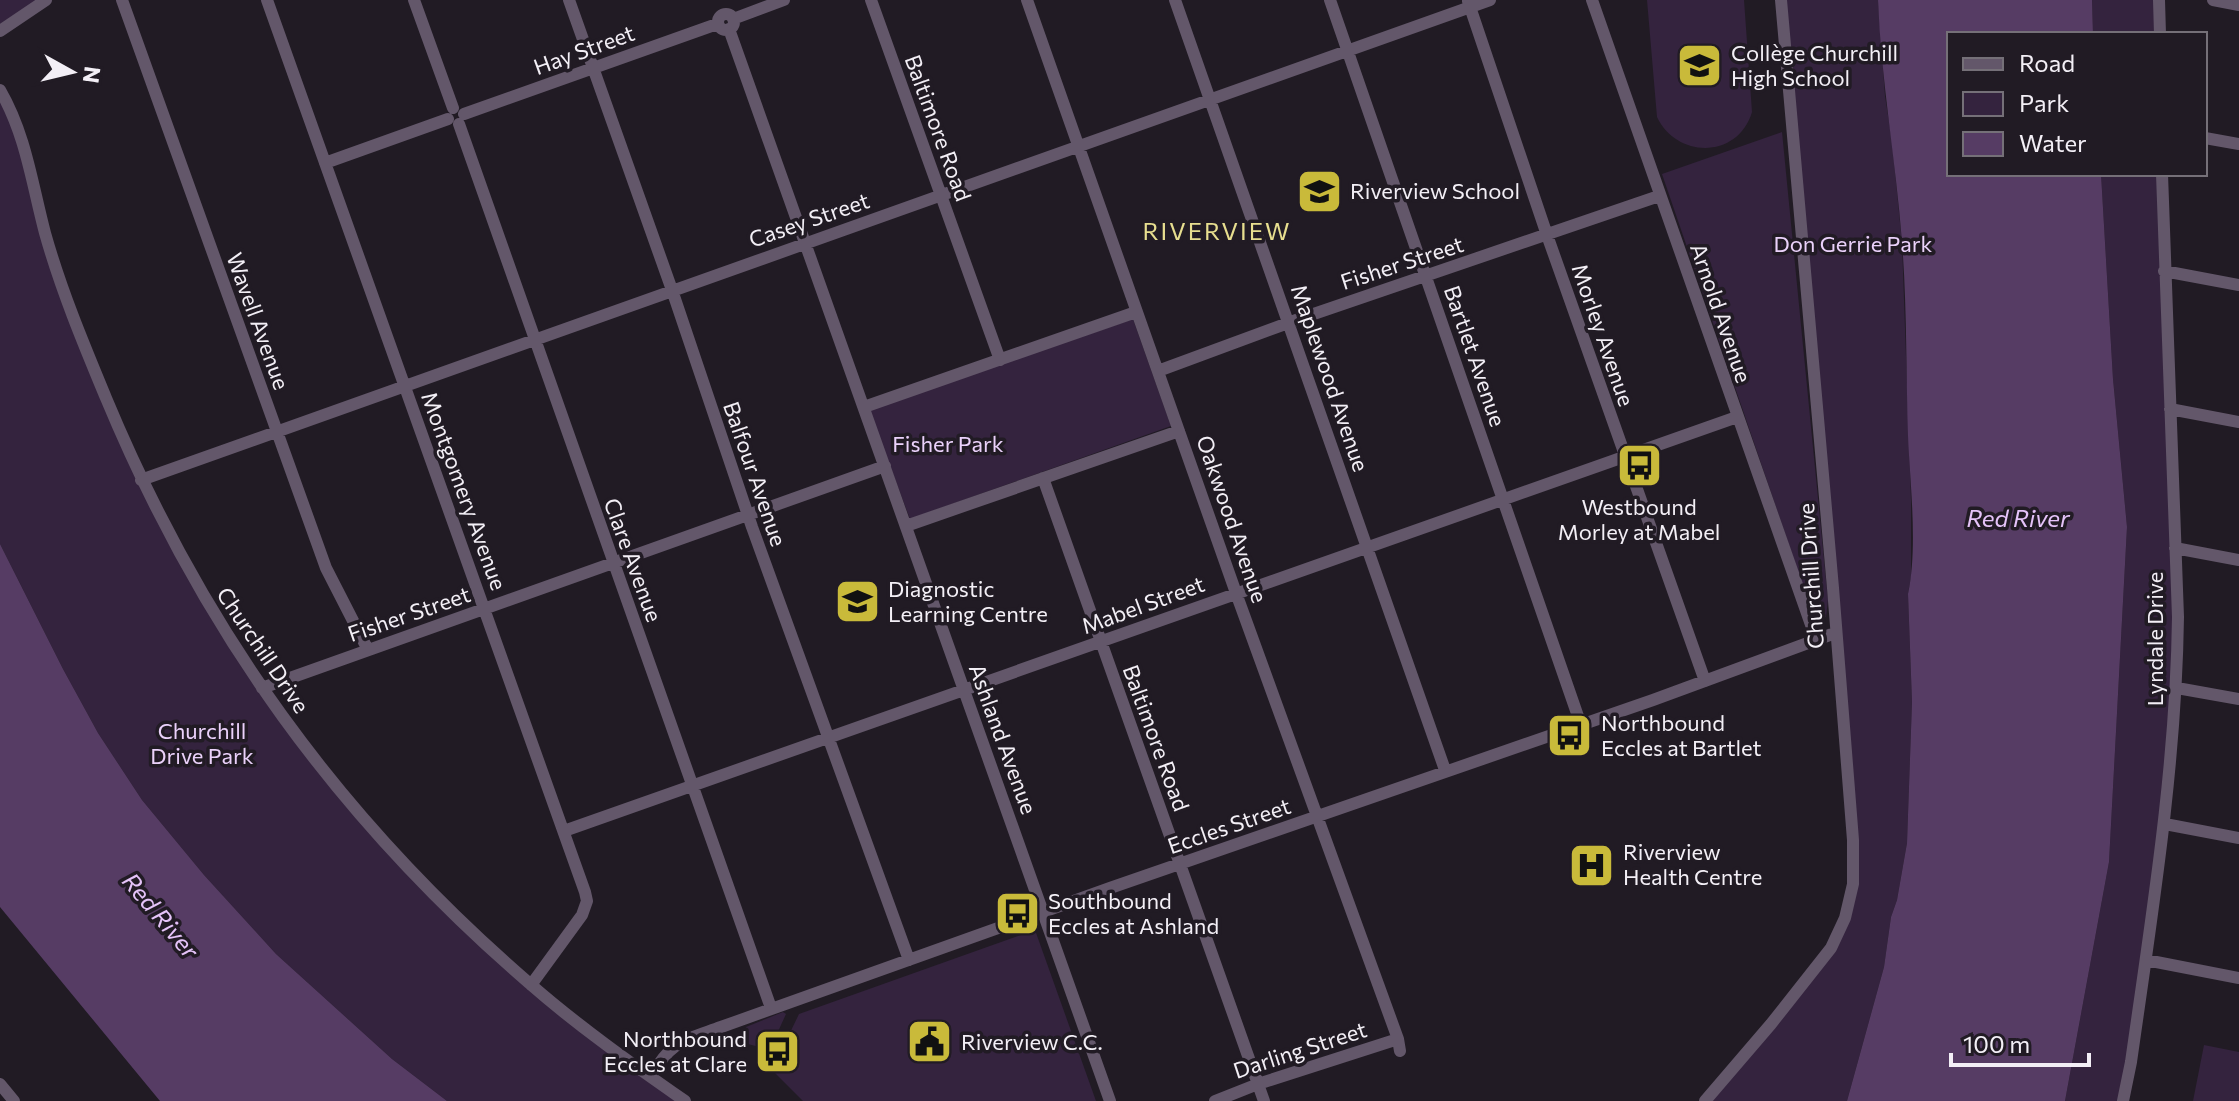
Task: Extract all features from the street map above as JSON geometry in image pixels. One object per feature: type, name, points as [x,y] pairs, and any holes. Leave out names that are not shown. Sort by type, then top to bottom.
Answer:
[{"type":"street","points":[[0,31],[46,0]]},
{"type":"street","name":"Wavell Avenue","points":[[122,0],[326,568],[368,650]]},
{"type":"street","name":"Montgomery Avenue","points":[[267,0],[585,892],[585,909],[531,985]]},
{"type":"street","name":"Clare Avenue","points":[[414,0],[771,1008]]},
{"type":"street","name":"Balfour Avenue","points":[[569,0],[672,290],[747,514],[909,960]]},
{"type":"street","name":"Ashland Avenue","points":[[718,0],[1110,1101]]},
{"type":"street","name":"Hay Street","points":[[325,163],[784,0]]},
{"type":"street","name":"Baltimore Road","points":[[871,0],[1000,360]]},
{"type":"street","name":"Oakwood Avenue","points":[[1027,0],[1399,1045]]},
{"type":"street","name":"Maplewood Avenue","points":[[1175,0],[1445,770]]},
{"type":"street","name":"Bartlet Avenue","points":[[1330,0],[1581,725]]},
{"type":"street","name":"Casey Street","points":[[141,480],[940,197],[1469,3],[1490,0]]},
{"type":"street","name":"Arnold Avenue","points":[[1592,0],[1816,639]]},
{"type":"street","name":"Churchill Drive","points":[[1705,1101],[1831,948],[1848,910],[1853,884],[1853,840],[1781,0]]},
{"type":"street","points":[[2159,0],[2160,32]]},
{"type":"street","points":[[2213,0],[2239,5]]},
{"type":"street","name":"Morley Avenue","points":[[1469,3],[1624,457],[1705,681]]},
{"type":"street","name":"Churchill Drive","points":[[0,90],[14,115],[23,141],[46,235],[81,338],[141,480],[206,602],[262,688],[331,782],[453,914],[531,985],[685,1101]]},
{"type":"street","points":[[2207,138],[2239,144]]},
{"type":"street","name":"Lyndale Drive","points":[[2123,1101],[2165,824],[2177,688],[2162,176]]},
{"type":"street","name":"Fisher Street","points":[[1158,371],[1289,322],[1659,196]]},
{"type":"street","points":[[2164,271],[2239,285]]},
{"type":"street","points":[[864,407],[1136,312]]},
{"type":"street","points":[[2170,409],[2239,422]]},
{"type":"street","name":"Mabel Street","points":[[564,831],[1737,417]]},
{"type":"street","points":[[906,526],[1179,431]]},
{"type":"street","name":"Fisher Street","points":[[262,688],[885,466]]},
{"type":"street","name":"Baltimore Road","points":[[1043,478],[1264,1101]]},
{"type":"street","points":[[2175,548],[2239,560]]},
{"type":"street","name":"Eccles Street","points":[[651,1077],[660,1060],[675,1044],[771,1008],[1835,633]]},
{"type":"street","points":[[2177,688],[2239,699]]},
{"type":"street","points":[[2165,824],[2239,838]]},
{"type":"street","points":[[2146,960],[2239,978]]},
{"type":"street","name":"Darling Street","points":[[1215,1101],[1258,1084],[1399,1045]]},
{"type":"street","points":[[0,1084],[14,1101]]},
{"type":"green space","points":[[0,0],[38,0],[0,24]]},
{"type":"green space","points":[[1647,0],[1744,0],[1752,112],[1745,127],[1734,139],[1707,148],[1692,146],[1678,141],[1666,131],[1657,117]]},
{"type":"green space","name":"Don Gerrie Park","points":[[1781,0],[1878,0],[1885,96],[1902,243],[1911,499],[1911,577],[1908,594],[1912,702],[1907,843],[1884,967],[1847,1101],[1705,1101],[1831,948],[1853,884]]},
{"type":"green space","points":[[2092,0],[2157,0],[2158,32],[2093,32]]},
{"type":"green space","name":"Churchill Drive Park","points":[[0,90],[63,287],[181,558],[331,782],[484,943],[685,1101],[447,1101],[392,1059],[276,954],[204,875],[142,800],[98,733],[0,544]]},
{"type":"green space","points":[[1782,132],[1828,600],[1826,617],[1815,621],[1662,174]]},
{"type":"green space","points":[[2101,176],[2162,176],[2177,688],[2165,824],[2120,1101],[2065,1101],[2109,862],[2127,527],[2113,379]]},
{"type":"green space","name":"Fisher Park","points":[[1133,319],[1171,426],[910,519],[869,410]]},
{"type":"green space","name":"Riverview C.C.","points":[[1035,930],[1096,1101],[803,1101],[772,1070],[799,1014]]},
{"type":"green space","points":[[783,1012],[786,1014],[776,1036],[763,1048],[748,1044],[743,1035],[746,1027]]},
{"type":"green space","points":[[2204,1045],[2239,1052],[2239,1101],[2193,1101]]},
{"type":"water","name":"Red River","points":[[1878,0],[2092,0],[2093,32],[1947,32],[1947,176],[2101,176],[2113,379],[2127,527],[2109,862],[2065,1101],[1847,1101],[1884,967],[1907,843],[1912,702],[1908,594],[1913,536],[1904,266]]},
{"type":"water","name":"Red River","points":[[0,544],[98,733],[142,800],[204,875],[276,954],[392,1059],[447,1101],[160,1101],[0,907]]},
{"type":"place","name":"Collège Churchill High School","points":[[1700,66]]},
{"type":"place","name":"Riverview School","points":[[1319,191]]},
{"type":"place","name":"Westbound Morley at Mabel","points":[[1639,466]]},
{"type":"place","name":"Diagnostic Learning Centre","points":[[857,602]]},
{"type":"place","name":"Northbound Eccles at Bartlet","points":[[1570,736]]},
{"type":"place","name":"Riverview Health Centre","points":[[1592,865]]},
{"type":"place","name":"Southbound Eccles at Ashland","points":[[1017,914]]},
{"type":"place","name":"Riverview C.C.","points":[[930,1042]]},
{"type":"place","name":"Northbound Eccles at Clare","points":[[778,1052]]},
{"type":"district","name":"RIVERVIEW","points":[[1217,232]]}]
